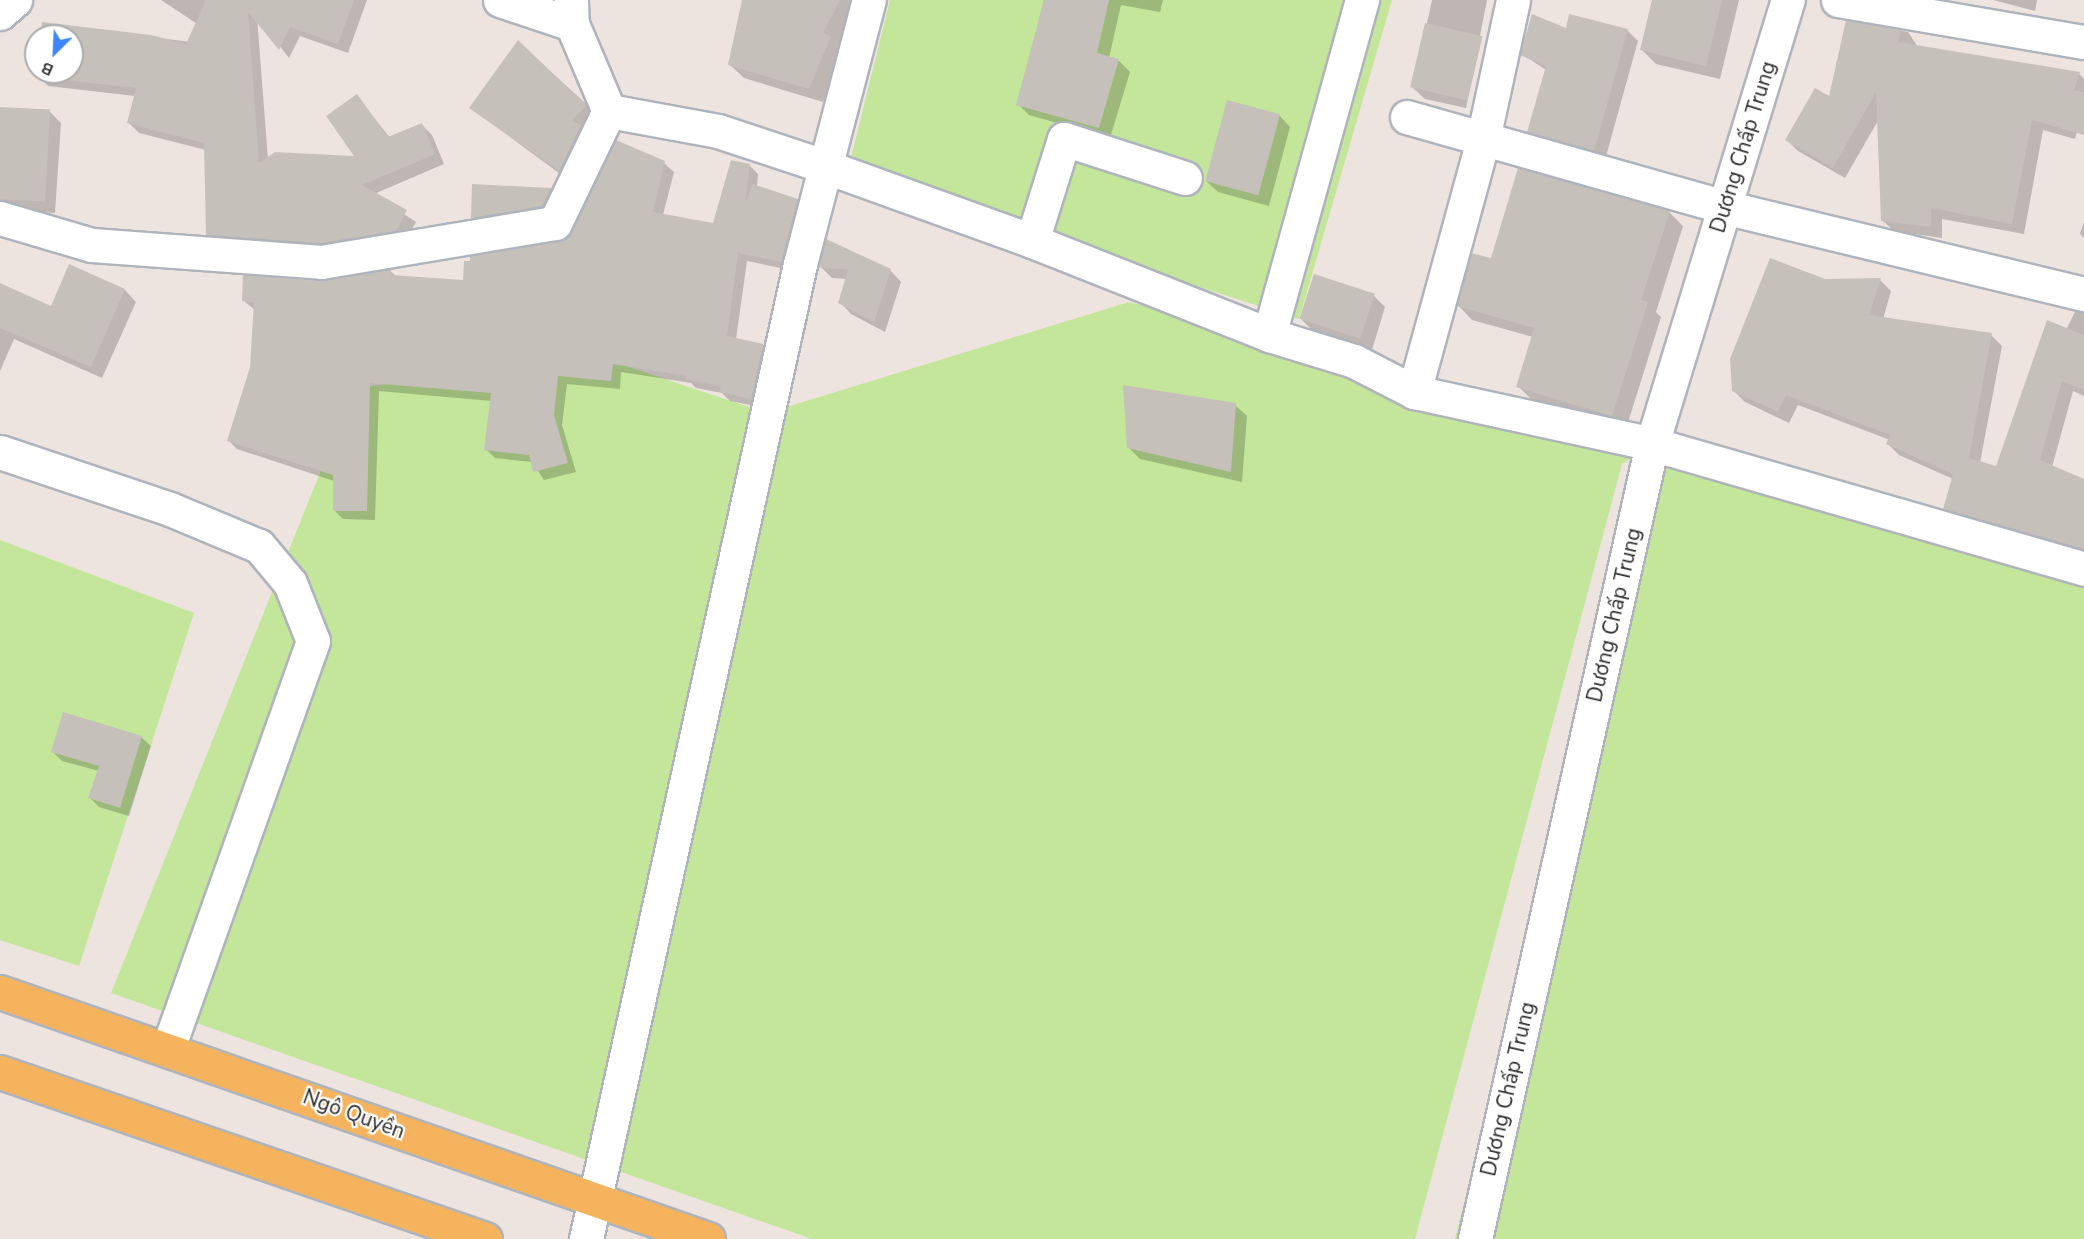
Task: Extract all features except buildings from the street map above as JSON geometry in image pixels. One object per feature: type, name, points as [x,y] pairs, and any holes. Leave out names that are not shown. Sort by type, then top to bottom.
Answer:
[{"type":"main road","name":"Ngô Quyền","points":[[0,992],[168,1048],[708,1239]]},
{"type":"main road","points":[[0,1072],[485,1239]]},
{"type":"street","points":[[0,13],[15,0]]},
{"type":"street","points":[[0,219],[92,245],[321,262],[555,223],[609,111],[571,12],[500,0]]},
{"type":"street","points":[[586,1239],[800,264],[828,167],[869,0]]},
{"type":"street","points":[[1269,335],[1362,0]]},
{"type":"street","points":[[1414,392],[1483,139],[1513,0]]},
{"type":"street","name":"Dương Chấp Trung","points":[[1475,1239],[1652,444],[1788,0]]},
{"type":"street","points":[[1838,0],[2084,42]]},
{"type":"street","points":[[609,111],[718,131],[828,167],[1032,240],[1269,335],[1354,361],[1414,392],[1652,444],[2084,569]]},
{"type":"street","points":[[1407,117],[1724,207],[2084,294]]},
{"type":"street","points":[[1032,240],[1064,139],[1185,178]]},
{"type":"street","points":[[0,452],[170,509],[258,546],[290,583],[313,641],[168,1048]]},
{"type":"green space","points":[[890,0],[1392,0],[1299,319],[847,174]]},
{"type":"green space","points":[[1129,302],[1652,444],[2084,570],[2084,1239],[1455,1239],[1652,445],[1622,464],[1415,1239],[812,1239],[111,993],[354,388],[605,359],[767,413]]},
{"type":"green space","points":[[0,540],[194,613],[79,966],[0,940]]}]
